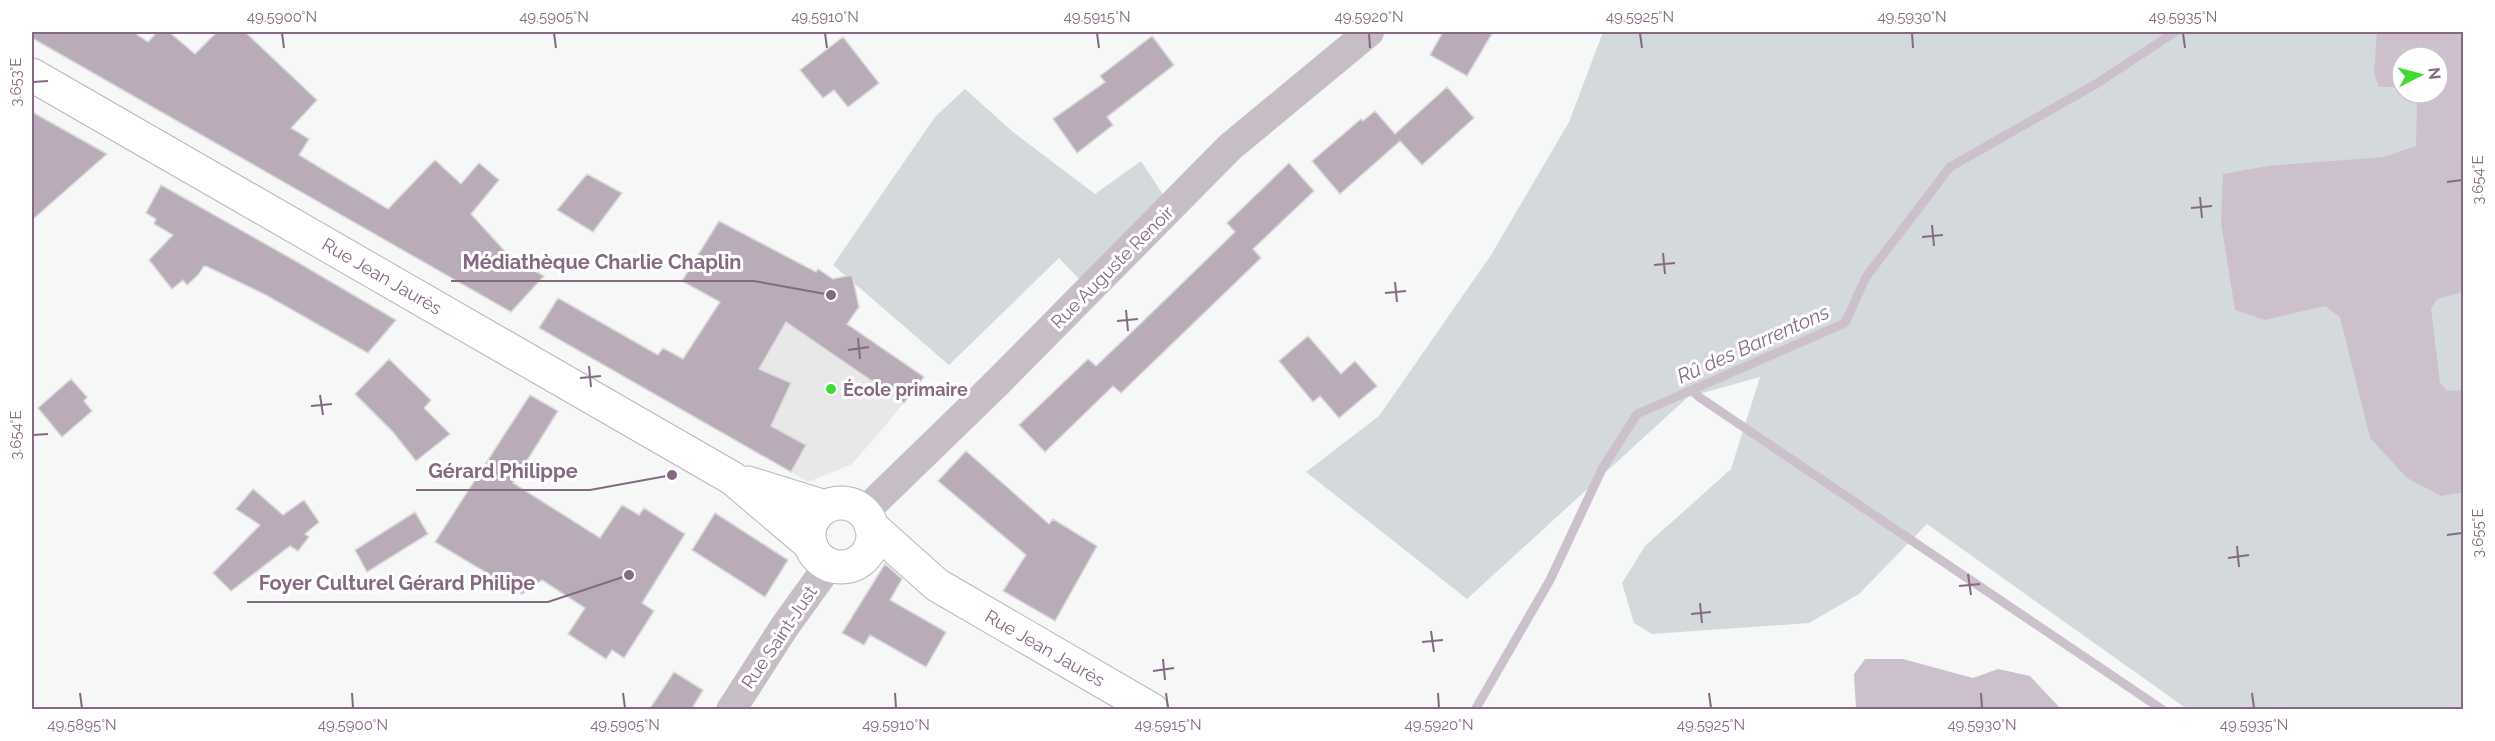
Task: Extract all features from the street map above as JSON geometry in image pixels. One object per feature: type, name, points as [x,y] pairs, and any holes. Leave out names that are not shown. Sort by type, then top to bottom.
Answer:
[{"type":"main road","name":"Rue Jean Jaurès","points":[[32,75],[732,478]]},
{"type":"main road","points":[[732,478],[820,555],[846,567],[861,559],[871,544],[867,520]]},
{"type":"main road","points":[[732,478],[825,507]]},
{"type":"main road","points":[[820,555],[809,534],[811,524],[825,507],[845,504],[867,520],[937,585]]},
{"type":"main road","points":[[861,559],[937,585]]},
{"type":"main road","name":"Rue Jean Jaurès","points":[[937,585],[1152,710]]},
{"type":"street","name":"Rue Auguste Renoir","points":[[867,520],[998,382],[1230,147],[1370,32]]},
{"type":"street","name":"Rue Saint-Just","points":[[731,710],[785,626],[820,555]]},
{"type":"shaded area","points":[[1603,32],[2463,32],[2463,709],[2187,709],[1927,524],[1859,594],[1809,623],[1652,634],[1634,623],[1622,583],[1645,546],[1731,469],[1760,377],[1688,397],[1467,599],[1306,472],[1379,416],[1491,255],[1569,122]]},
{"type":"shaded area","points":[[2377,32],[2463,32],[2463,292],[2437,299],[2431,308],[2440,383],[2447,391],[2463,390],[2464,492],[2441,496],[2407,478],[2370,438],[2340,317],[2325,306],[2265,320],[2235,310],[2221,223],[2223,174],[2268,166],[2384,157],[2416,146],[2417,105],[2450,105],[2450,45],[2390,45],[2390,87],[2379,87],[2374,73]]},
{"type":"shaded area","points":[[965,89],[1013,132],[1095,194],[1141,161],[1166,199],[1082,282],[1059,258],[949,365],[833,265],[935,117]]},
{"type":"shaded area","name":"École primaire","points":[[803,293],[924,377],[852,464],[808,482],[722,432]]},
{"type":"shaded area","points":[[1865,659],[1903,659],[1973,678],[1998,669],[2030,676],[2061,709],[1856,709],[1854,674]]},
{"type":"building","points":[[32,32],[133,32],[148,42],[157,32],[169,32],[195,54],[217,32],[245,32],[317,100],[291,128],[309,139],[299,155],[388,209],[435,160],[461,184],[479,163],[499,180],[471,214],[511,258],[544,276],[511,312],[32,38]]},
{"type":"building","points":[[1443,32],[1493,32],[1467,76],[1430,55]]},
{"type":"building","points":[[1152,36],[1174,65],[1107,117],[1113,125],[1077,153],[1053,119],[1105,82],[1100,76]]},
{"type":"building","points":[[843,37],[879,83],[848,107],[834,90],[823,98],[800,70]]},
{"type":"building","points":[[1447,87],[1474,118],[1422,165],[1400,141],[1340,194],[1312,161],[1361,119],[1363,121],[1375,111],[1395,134]]},
{"type":"building","points":[[32,112],[107,154],[32,220]]},
{"type":"building","points":[[1289,163],[1314,191],[1253,249],[1261,258],[1121,393],[1113,386],[1045,452],[1019,425],[1088,359],[1096,366],[1235,232],[1227,223]]},
{"type":"building","points":[[587,174],[622,193],[593,232],[557,210]]},
{"type":"building","points":[[161,185],[396,320],[368,353],[266,295],[208,267],[204,266],[187,285],[183,280],[172,289],[149,260],[173,235],[154,224],[156,219],[146,213]]},
{"type":"building","points":[[719,221],[816,272],[818,269],[833,279],[852,275],[859,307],[847,324],[924,377],[904,403],[786,322],[759,369],[791,383],[771,426],[806,445],[791,472],[539,328],[558,298],[658,355],[663,348],[683,359],[720,302],[682,281]]},
{"type":"building","points":[[1308,336],[1341,374],[1355,361],[1377,386],[1339,418],[1320,396],[1313,402],[1279,361]]},
{"type":"building","points":[[389,359],[431,400],[424,408],[450,434],[416,461],[393,432],[355,394]]},
{"type":"building","points":[[71,379],[87,397],[84,401],[92,411],[62,437],[38,408]]},
{"type":"building","points":[[530,395],[558,411],[513,483],[600,538],[622,505],[639,515],[644,508],[685,534],[642,603],[654,611],[624,658],[612,650],[606,659],[568,634],[585,608],[542,580],[522,594],[435,542]]},
{"type":"building","points":[[966,451],[1049,524],[1053,519],[1097,546],[1055,621],[1003,591],[1026,555],[938,481]]},
{"type":"building","points":[[253,489],[283,515],[304,500],[319,522],[305,534],[309,537],[298,551],[290,546],[231,591],[213,573],[260,525],[236,509]]},
{"type":"building","points":[[415,512],[428,534],[367,572],[355,550]]},
{"type":"building","points":[[715,513],[788,560],[765,597],[692,550]]},
{"type":"building","points":[[885,564],[902,579],[890,600],[946,632],[926,667],[870,635],[864,645],[842,633]]},
{"type":"building","points":[[674,672],[703,690],[691,710],[649,710]]},
{"type":"waterway","name":"Rû des Barrentons","points":[[1475,710],[1550,580],[1602,469],[1637,414],[1845,323],[1866,277],[1950,167],[2096,84],[2175,32]]},
{"type":"waterway","points":[[1692,390],[1699,397],[2163,710]]},
{"type":"place","name":"Médiathèque Charlie Chaplin","points":[[831,295]]},
{"type":"place","name":"École primaire","points":[[831,389]]},
{"type":"place","name":"Gérard Philippe","points":[[672,475]]},
{"type":"place","name":"Foyer Culturel Gérard Philipe","points":[[629,575]]}]
